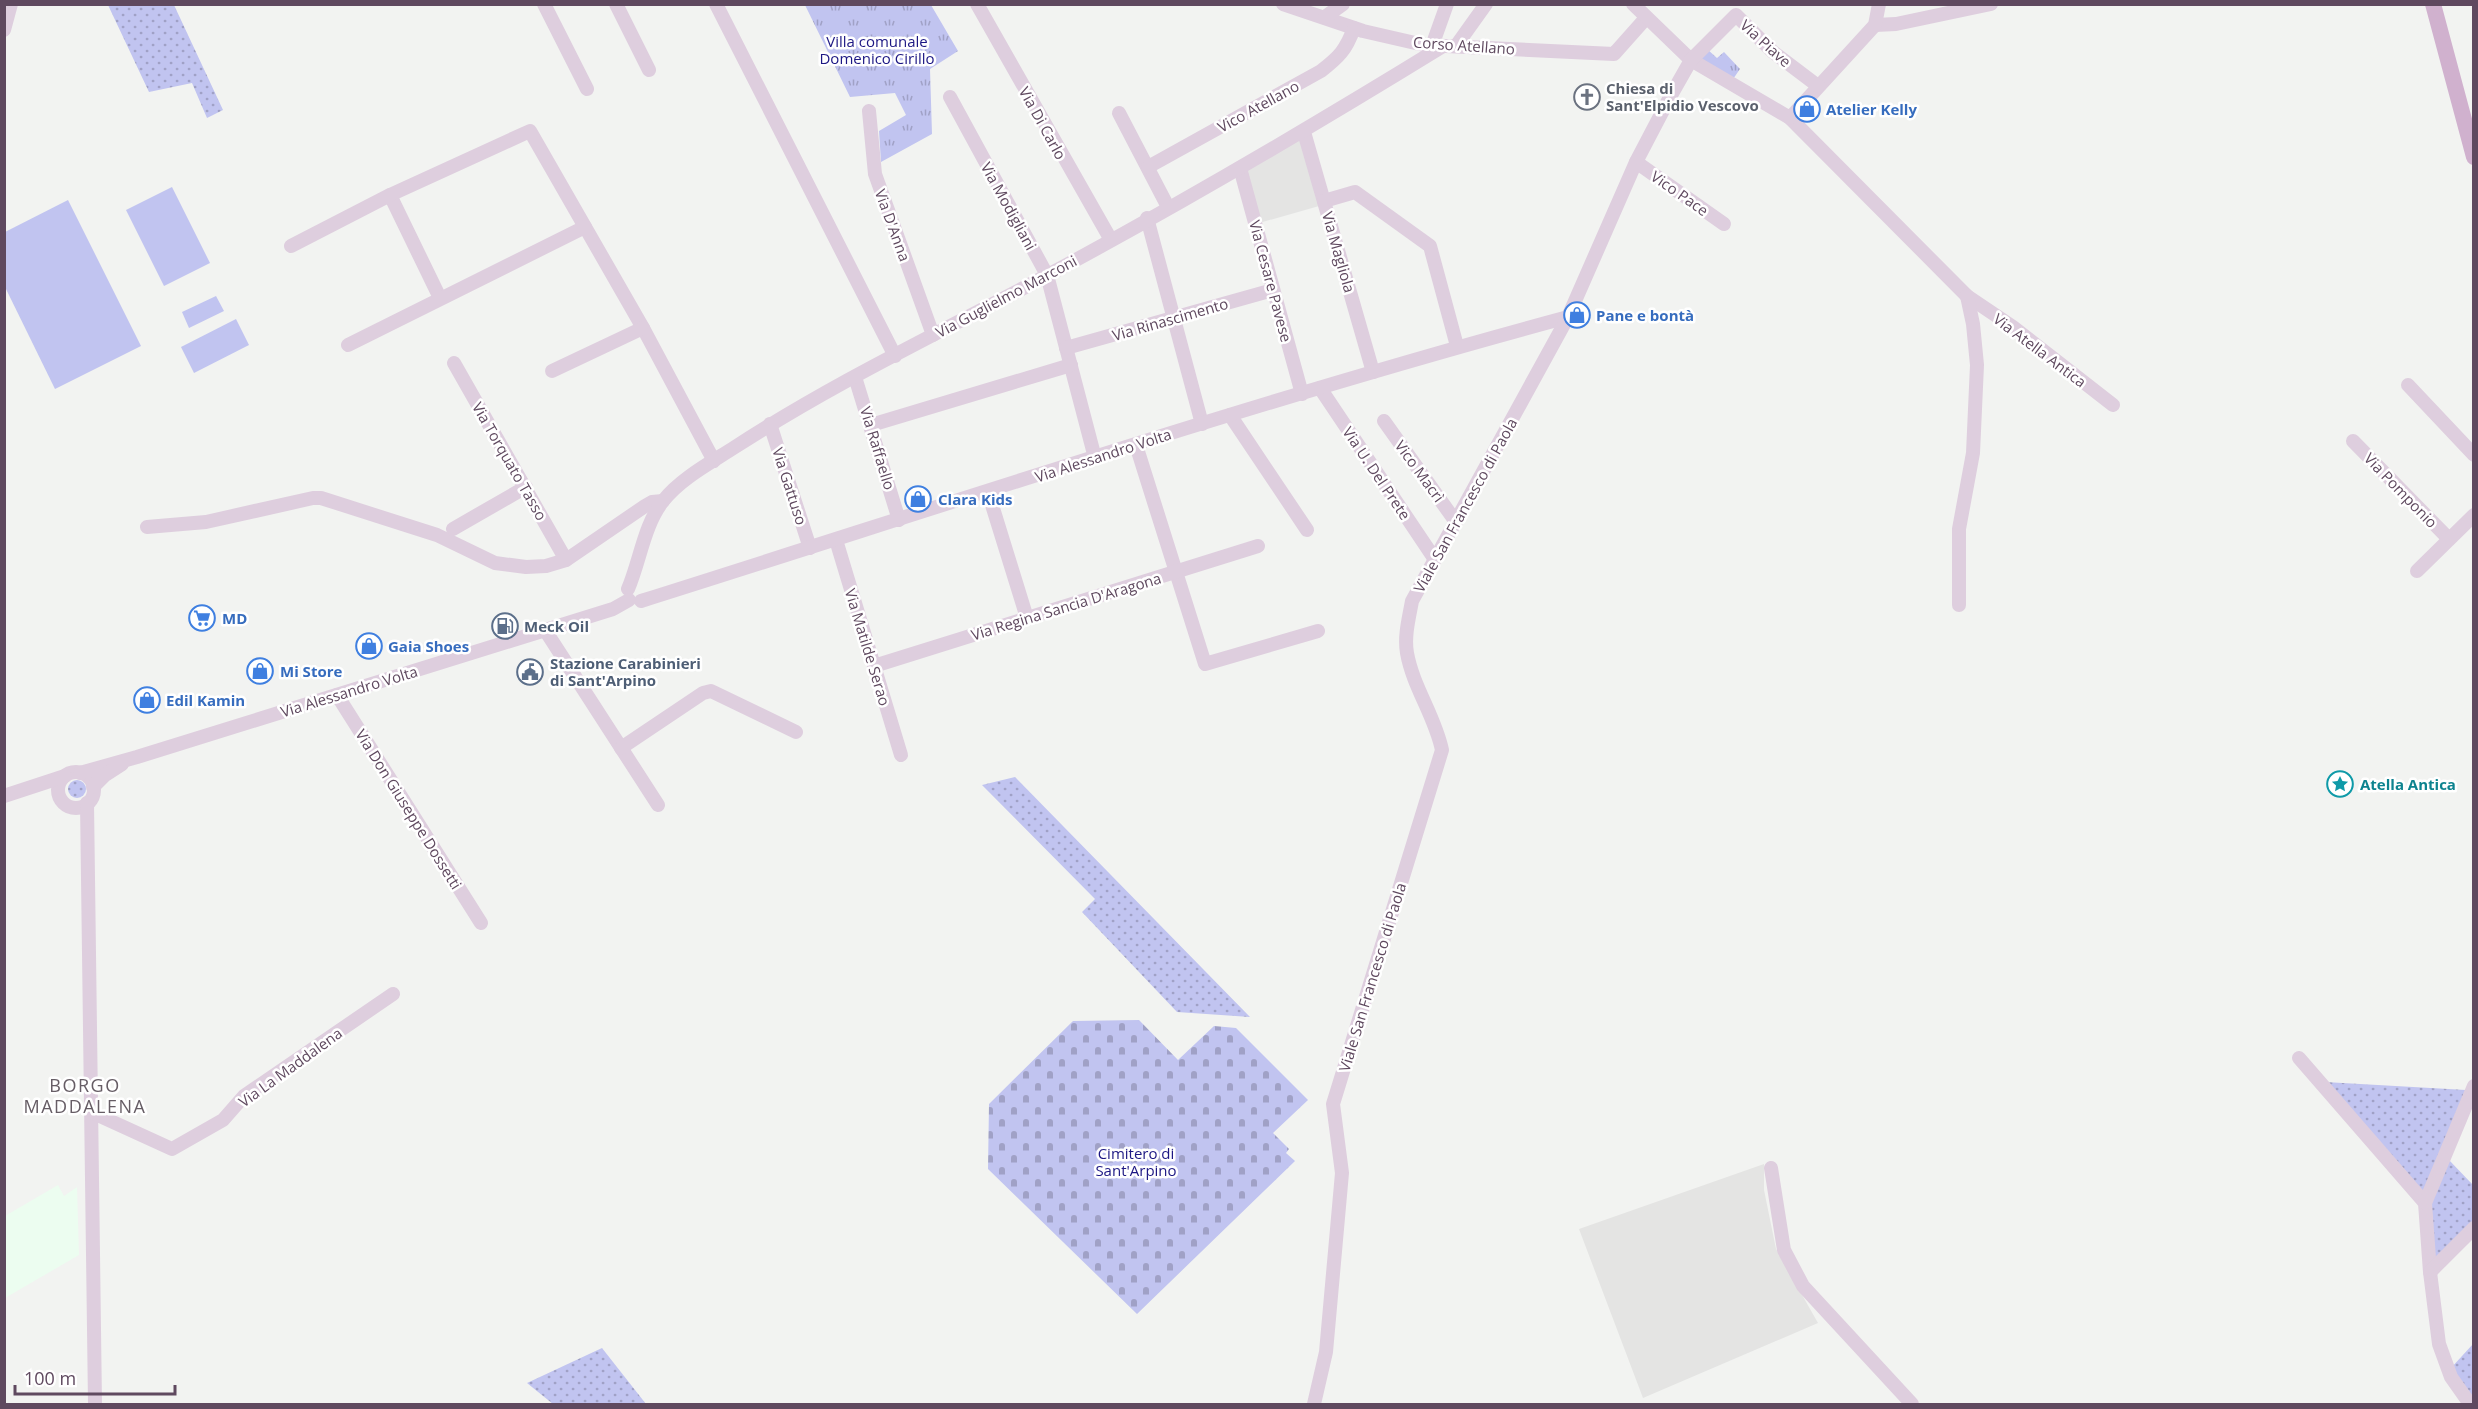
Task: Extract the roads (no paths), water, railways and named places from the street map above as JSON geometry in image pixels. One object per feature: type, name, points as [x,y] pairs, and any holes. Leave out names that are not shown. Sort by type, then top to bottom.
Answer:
[{"type":"main road","points":[[2433,4],[2474,157]]},
{"type":"street","points":[[4,30],[11,4]]},
{"type":"street","points":[[544,4],[586,89]]},
{"type":"street","points":[[616,4],[649,70]]},
{"type":"street","points":[[716,4],[895,356]]},
{"type":"street","name":"Via Di Carlo","points":[[977,4],[1111,240]]},
{"type":"street","name":"Corso Atellano","points":[[1283,4],[1354,28],[1407,41],[1444,46],[1614,54],[1646,18]]},
{"type":"street","points":[[1325,17],[1343,4]]},
{"type":"street","points":[[1444,46],[1447,4]]},
{"type":"street","points":[[1444,46],[1486,4]]},
{"type":"street","name":"Via Atella Antica","points":[[1633,4],[1691,60],[1790,118],[1967,296],[2013,327],[2113,405]]},
{"type":"street","points":[[1790,118],[1818,86],[1852,53],[1875,25],[1879,4]]},
{"type":"street","points":[[1875,25],[1896,24],[1991,4]]},
{"type":"street","name":"Via Piave","points":[[1691,60],[1736,15],[1773,52],[1818,86]]},
{"type":"street","name":"Vico Atellano","points":[[1148,167],[1321,71],[1338,58],[1348,46],[1354,28]]},
{"type":"street","points":[[1407,41],[1420,60]]},
{"type":"street","name":"Via Guglielmo Marconi","points":[[634,594],[636,571],[654,517],[663,501],[683,482],[714,460],[770,424],[1047,275],[1304,132],[1444,46]]},
{"type":"street","name":"Viale San Francesco di Paola","points":[[1314,1404],[1326,1352],[1342,1173],[1333,1104],[1442,750],[1439,735],[1414,681],[1407,651],[1407,627],[1412,601],[1568,317],[1636,162],[1691,60]]},
{"type":"street","name":"Via Modigliani","points":[[950,97],[1047,275],[1095,458]]},
{"type":"street","name":"Via D'Anna","points":[[869,111],[875,174],[933,335]]},
{"type":"street","points":[[1119,113],[1168,207]]},
{"type":"street","points":[[291,246],[390,195],[530,131],[643,328],[714,460]]},
{"type":"street","name":"Via Magliola","points":[[1304,132],[1373,372]]},
{"type":"street","name":"Vico Pace","points":[[1636,162],[1724,224]]},
{"type":"street","name":"Via Cesare Pavese","points":[[1240,168],[1302,394]]},
{"type":"street","points":[[1324,201],[1355,192],[1430,246],[1457,346]]},
{"type":"street","points":[[390,195],[440,298]]},
{"type":"street","points":[[1147,219],[1202,423]]},
{"type":"street","points":[[348,345],[585,227]]},
{"type":"street","name":"Via Rinascimento","points":[[1066,348],[1273,290]]},
{"type":"street","points":[[1959,605],[1958,532],[1973,453],[1977,365],[1967,296]]},
{"type":"street","name":"Via Alessandro Volta","points":[[80,773],[137,758],[613,609],[634,594],[810,548],[1202,423],[1457,346],[1568,317]]},
{"type":"street","points":[[552,371],[643,328]]},
{"type":"street","name":"Via Torquato Tasso","points":[[454,363],[566,560]]},
{"type":"street","points":[[871,425],[1071,364]]},
{"type":"street","name":"Via Raffaello","points":[[855,377],[899,520]]},
{"type":"street","points":[[2408,385],[2474,455]]},
{"type":"street","name":"Via U. Del Prete","points":[[1320,388],[1434,558]]},
{"type":"street","points":[[1230,415],[1307,530]]},
{"type":"street","name":"Vico Macrì","points":[[1384,421],[1456,522]]},
{"type":"street","name":"Via Gattuso","points":[[770,424],[810,548]]},
{"type":"street","name":"Via Pomponio","points":[[2353,441],[2449,539]]},
{"type":"street","points":[[1136,445],[1205,664],[1318,631]]},
{"type":"street","points":[[453,529],[526,487]]},
{"type":"street","points":[[988,492],[1027,618]]},
{"type":"street","points":[[147,527],[206,522],[321,498],[437,535],[495,563],[510,566],[546,567],[566,560],[652,502],[663,501]]},
{"type":"street","points":[[2416,571],[2474,515]]},
{"type":"street","name":"Via Matilde Serao","points":[[836,540],[901,755]]},
{"type":"street","name":"Via Regina Sancia D'Aragona","points":[[874,666],[1258,546]]},
{"type":"street","points":[[545,630],[658,805]]},
{"type":"street","points":[[621,748],[703,693],[711,691],[796,732]]},
{"type":"street","name":"Via Don Giuseppe Dossetti","points":[[337,695],[481,923]]},
{"type":"street","name":"Via Alessandro Volta","points":[[93,787],[105,775],[137,758]]},
{"type":"street","points":[[4,796],[80,773],[89,778],[93,787],[93,793],[87,803],[95,1404]]},
{"type":"street","points":[[64,776],[58,785],[59,795],[64,803],[72,807],[77,818],[88,864]]},
{"type":"street","points":[[26,789],[40,788],[59,795]]},
{"type":"street","points":[[72,807],[87,803]]},
{"type":"street","name":"Via La Maddalena","points":[[91,1112],[172,1149],[223,1120],[244,1096],[393,994]]},
{"type":"street","points":[[2299,1058],[2425,1203]]},
{"type":"street","points":[[2470,1404],[2451,1377],[2441,1352],[2430,1272],[2425,1203],[2474,1086]]},
{"type":"street","points":[[1771,1168],[1784,1250],[1803,1286],[1912,1404]]},
{"type":"street","points":[[2430,1272],[2474,1228]]},
{"type":"place","name":"Chiesa di Sant'Elpidio Vescovo","points":[[1587,97]]},
{"type":"place","name":"Atelier Kelly","points":[[1807,109]]},
{"type":"place","name":"Pane e bontà","points":[[1577,315]]},
{"type":"place","name":"Clara Kids","points":[[918,499]]},
{"type":"place","name":"MD","points":[[202,618]]},
{"type":"place","name":"Meck Oil","points":[[505,626]]},
{"type":"place","name":"Gaia Shoes","points":[[369,646]]},
{"type":"place","name":"Mi Store","points":[[260,671]]},
{"type":"place","name":"Stazione Carabinieri di Sant'Arpino","points":[[530,672]]},
{"type":"place","name":"Edil Kamin","points":[[147,700]]},
{"type":"place","name":"Atella Antica","points":[[2340,784]]},
{"type":"district","name":"BORGO MADDALENA","points":[[85,1095]]},
{"type":"park label","name":"Villa comunale Domenico Cirillo","points":[[877,50]]},
{"type":"park label","name":"Cimitero di Sant'Arpino","points":[[1136,1162]]}]
